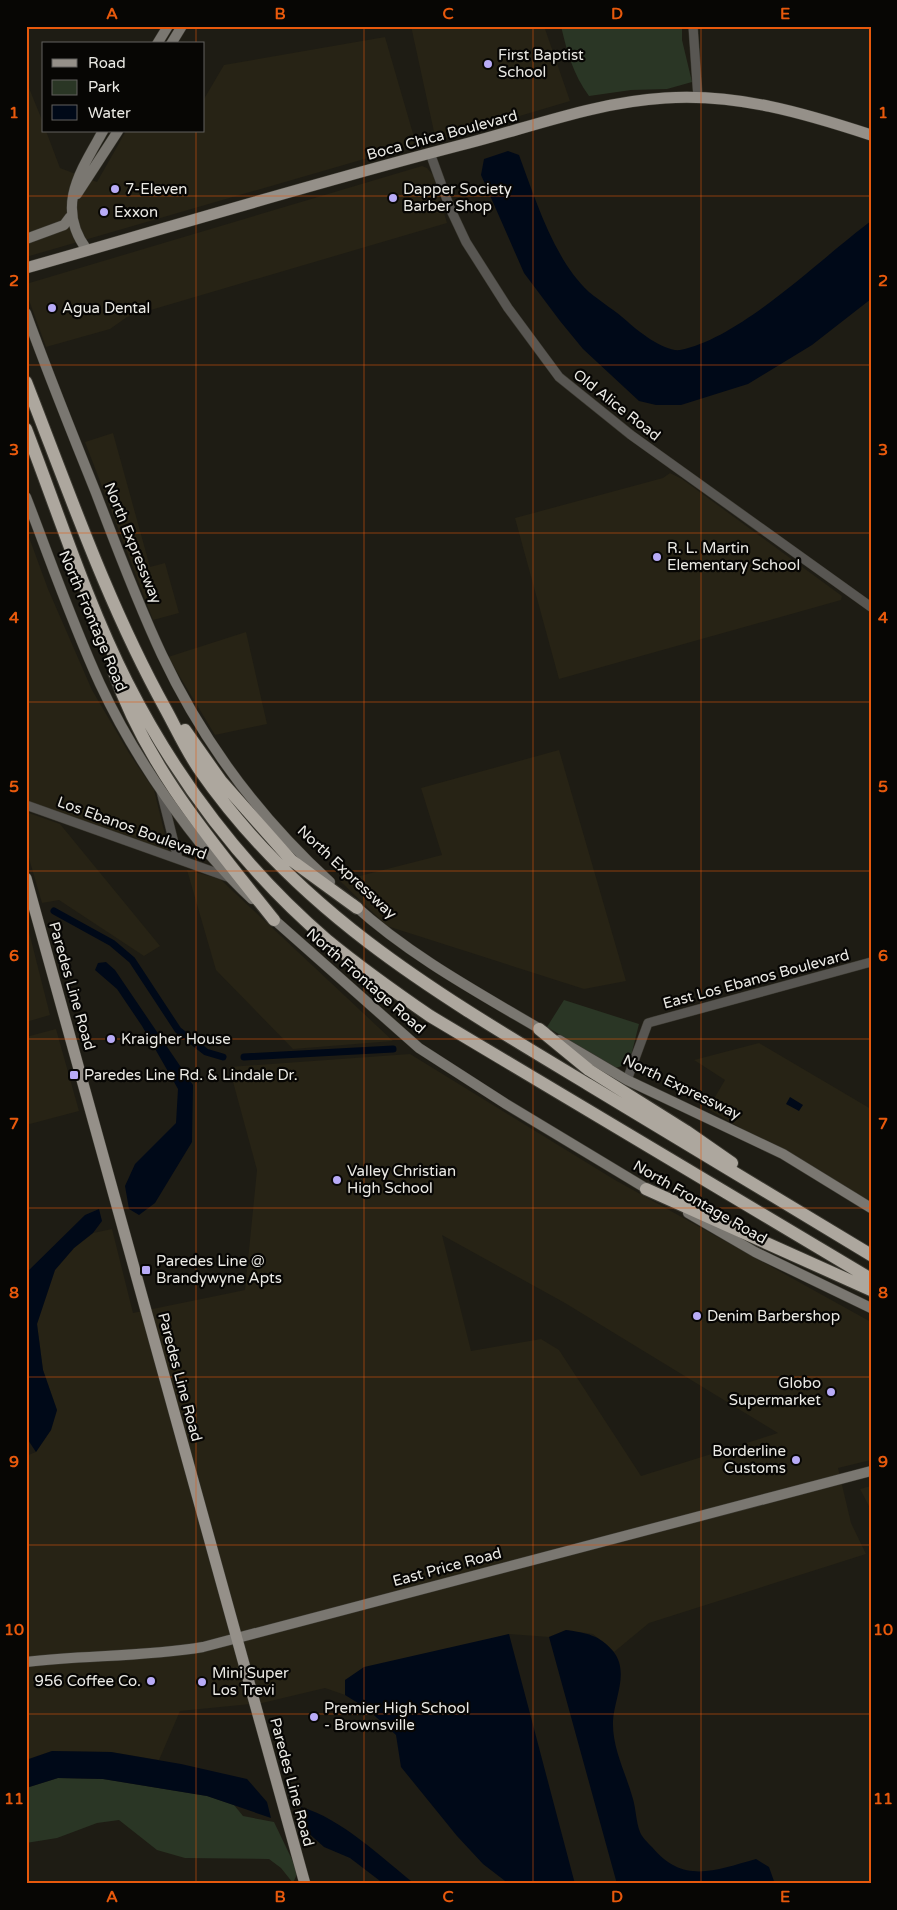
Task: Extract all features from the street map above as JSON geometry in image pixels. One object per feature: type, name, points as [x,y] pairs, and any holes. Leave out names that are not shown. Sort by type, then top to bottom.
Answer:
[{"type":"highway","points":[[26,382],[106,584],[143,668],[198,768],[251,834],[299,885],[364,941],[446,1000],[871,1255]]},
{"type":"highway","points":[[26,429],[100,622],[126,682],[187,784],[237,849],[264,878],[326,938],[375,978],[430,1016],[871,1278]]},
{"type":"highway","points":[[77,561],[124,700],[146,746],[188,811],[274,920]]},
{"type":"highway","points":[[143,668],[220,781],[260,827],[290,860],[358,908]]},
{"type":"highway","points":[[539,1029],[589,1070],[686,1130],[824,1227]]},
{"type":"highway","points":[[646,1189],[871,1290]]},
{"type":"main road","points":[[158,42],[168,26]]},
{"type":"main road","points":[[172,42],[182,26]]},
{"type":"main road","name":"Boca Chica Boulevard","points":[[26,268],[430,153],[605,106],[659,99],[698,98],[743,102],[781,108],[871,135]]},
{"type":"main road","points":[[72,200],[117,132]]},
{"type":"main road","points":[[87,250],[79,240],[70,217],[72,200],[82,168],[101,133]]},
{"type":"main road","points":[[26,239],[64,225],[70,217]]},
{"type":"main road","name":"North Expressway","points":[[27,317],[130,582],[162,656],[206,734],[271,821],[314,868],[358,908],[424,959],[627,1080],[783,1154],[871,1208]]},
{"type":"main road","name":"North Frontage Road","points":[[26,496],[101,685],[142,759],[160,787],[228,877],[419,1048],[646,1189],[755,1252],[871,1308]]},
{"type":"main road","name":"Paredes Line Road","points":[[26,878],[305,1884]]},
{"type":"main road","name":"East Price Road","points":[[26,1662],[70,1658],[153,1655],[203,1647],[871,1471]]},
{"type":"street","points":[[693,26],[698,98]]},
{"type":"street","name":"Old Alice Road","points":[[430,153],[442,188],[466,242],[508,308],[559,377],[631,435],[871,607]]},
{"type":"street","points":[[160,787],[178,859]]},
{"type":"street","name":"Los Ebanos Boulevard","points":[[26,805],[228,877]]},
{"type":"street","name":"East Los Ebanos Boulevard","points":[[627,1080],[648,1023],[871,962]]},
{"type":"shaded area","name":"First Baptist School","points":[[411,26],[544,26],[570,101],[436,141]]},
{"type":"shaded area","points":[[385,37],[416,144],[26,257],[26,89],[29,88],[42,120],[42,132],[46,132],[60,168],[97,182],[125,132],[205,132],[205,97],[224,65]]},
{"type":"shaded area","points":[[422,166],[427,168],[433,175],[447,223],[127,317],[110,329],[46,347],[26,292],[26,284]]},
{"type":"shaded area","points":[[113,433],[150,567],[165,563],[179,613],[153,620],[85,442]]},
{"type":"shaded area","name":"R. L. Martin Elementary School","points":[[670,473],[682,479],[842,596],[841,600],[559,679],[515,518],[663,478]]},
{"type":"shaded area","points":[[26,529],[48,589],[92,690],[129,753],[154,790],[169,851],[26,801]]},
{"type":"shaded area","points":[[246,632],[267,724],[215,735],[168,657]]},
{"type":"shaded area","points":[[559,750],[626,981],[584,989],[387,926],[340,881],[442,855],[421,788]]},
{"type":"shaded area","points":[[26,812],[60,824],[160,946],[144,956],[59,900],[42,903],[26,848]]},
{"type":"shaded area","points":[[187,870],[220,879],[393,1041],[293,1049],[216,970]]},
{"type":"shaded area","points":[[26,920],[50,1015],[26,1022]]},
{"type":"shaded area","points":[[56,1029],[79,1111],[26,1125],[26,1037]]},
{"type":"shaded area","points":[[759,1043],[871,1109],[871,1204],[708,1109],[725,1080],[694,1060]]},
{"type":"shaded area","points":[[410,1054],[615,1180],[871,1322],[871,1460],[838,1468],[851,1523],[866,1554],[649,1623],[614,1652],[593,1634],[566,1630],[549,1637],[509,1634],[345,1680],[345,1695],[325,1688],[262,1703],[180,1711],[159,1760],[111,1752],[52,1751],[26,1760],[26,1456],[36,1452],[51,1430],[57,1410],[43,1370],[37,1324],[55,1270],[74,1248],[93,1233],[112,1229],[133,1313],[245,1290],[257,1170],[229,1067]],"holes":[[[442,1235],[565,1303],[778,1433],[641,1476],[559,1350],[541,1339],[471,1351]]]},
{"type":"shaded area","points":[[871,1486],[871,1510],[860,1489]]},
{"type":"green space","points":[[561,26],[682,26],[682,40],[692,82],[667,89],[631,90],[589,96],[571,63]]},
{"type":"green space","points":[[564,1000],[639,1024],[629,1064],[615,1068],[547,1027]]},
{"type":"green space","points":[[58,1778],[103,1779],[207,1796],[234,1805],[243,1816],[274,1822],[298,1872],[293,1883],[281,1868],[269,1859],[185,1858],[157,1850],[119,1820],[97,1823],[57,1838],[26,1843],[26,1788]]},
{"type":"water","points":[[508,151],[519,155],[547,228],[577,279],[589,292],[652,341],[667,348],[680,350],[704,343],[754,314],[871,221],[871,299],[812,345],[748,384],[681,405],[656,405],[639,401],[583,349],[524,273],[481,175],[484,159]]},
{"type":"water","points":[[106,962],[115,970],[193,1085],[192,1142],[155,1203],[139,1215],[129,1209],[125,1186],[135,1164],[176,1123],[178,1089],[142,1026],[117,989],[95,970],[98,963]]},
{"type":"water","points":[[790,1097],[803,1105],[799,1111],[786,1104]]},
{"type":"water","points":[[99,1209],[102,1221],[93,1233],[74,1248],[55,1270],[37,1324],[43,1370],[57,1410],[51,1430],[36,1452],[26,1437],[26,1273],[85,1215]]},
{"type":"water","points":[[566,1630],[598,1638],[613,1651],[618,1659],[621,1677],[614,1713],[613,1731],[620,1761],[633,1799],[639,1828],[645,1840],[664,1859],[688,1870],[714,1870],[756,1859],[769,1867],[775,1884],[617,1884],[549,1637]]},
{"type":"water","points":[[509,1634],[575,1884],[509,1884],[483,1864],[457,1836],[401,1767],[396,1735],[366,1708],[345,1695],[345,1680],[364,1667]]},
{"type":"water","points":[[52,1751],[111,1752],[181,1764],[247,1779],[267,1802],[271,1818],[207,1796],[103,1779],[58,1778],[26,1788],[26,1760]]},
{"type":"water","points":[[301,1807],[316,1812],[346,1830],[415,1884],[384,1884],[350,1858],[324,1847],[305,1830]]},
{"type":"waterway","points":[[54,911],[112,943],[132,960],[178,1030],[206,1052],[223,1057]]},
{"type":"waterway","points":[[244,1057],[393,1049]]},
{"type":"place","name":"First Baptist School","points":[[488,64]]},
{"type":"place","name":"7-Eleven","points":[[115,189]]},
{"type":"place","name":"Dapper Society Barber Shop","points":[[393,198]]},
{"type":"place","name":"Exxon","points":[[104,212]]},
{"type":"place","name":"Agua Dental","points":[[52,308]]},
{"type":"place","name":"R. L. Martin Elementary School","points":[[657,557]]},
{"type":"place","name":"Kraigher House","points":[[111,1039]]},
{"type":"place","name":"Paredes Line Rd. & Lindale Dr.","points":[[74,1075]]},
{"type":"place","name":"Valley Christian High School","points":[[337,1180]]},
{"type":"place","name":"Paredes Line @ Brandywyne Apts","points":[[146,1270]]},
{"type":"place","name":"Denim Barbershop","points":[[697,1316]]},
{"type":"place","name":"Globo Supermarket","points":[[831,1392]]},
{"type":"place","name":"Borderline Customs","points":[[796,1460]]},
{"type":"place","name":"956 Coffee Co.","points":[[151,1681]]},
{"type":"place","name":"Mini Super Los Trevi","points":[[202,1682]]},
{"type":"place","name":"Premier High School - Brownsville","points":[[314,1717]]}]
